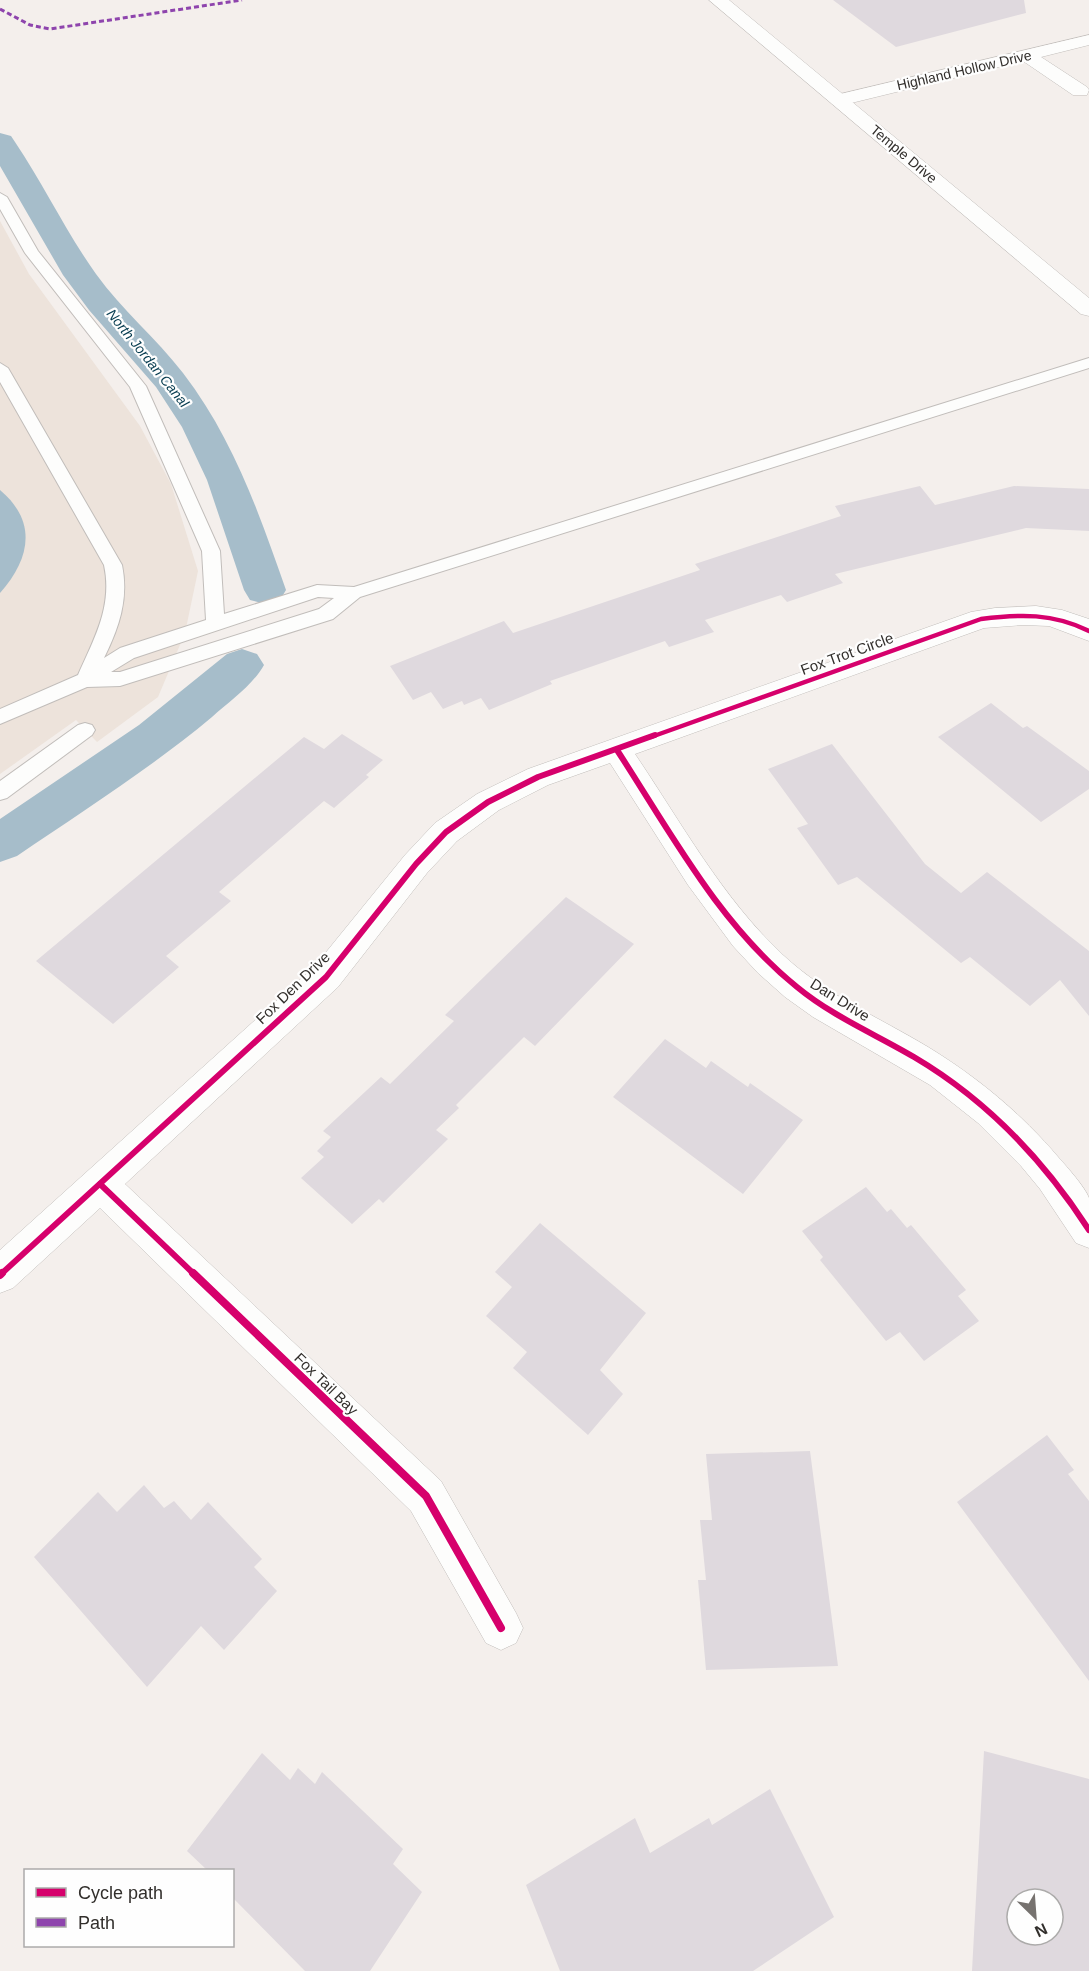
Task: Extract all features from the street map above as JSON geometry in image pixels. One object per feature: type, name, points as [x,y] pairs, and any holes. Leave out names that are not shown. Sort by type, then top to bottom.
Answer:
[{"type":"street","name":"Temple Drive","points":[[718,0],[1089,309]]},
{"type":"street","name":"Highland Hollow Drive","points":[[839,100],[1089,40]]},
{"type":"street","points":[[1026,56],[1080,91]]},
{"type":"street","name":"Fox Trot Circle","points":[[617,750],[981,619],[1031,613],[1078,625],[1089,631]]},
{"type":"street","name":"Fox Den Drive","points":[[0,1275],[326,977],[416,864],[446,832],[488,802],[538,777],[617,750]]},
{"type":"street","name":"Dan Drive","points":[[617,750],[715,898],[754,949],[798,988],[969,1092],[1020,1137],[1064,1190],[1089,1230]]},
{"type":"street","name":"Fox Tail Bay","points":[[100,1184],[426,1496],[501,1628]]},
{"type":"lane","points":[[0,197],[32,253],[138,386],[211,551],[215,623]]},
{"type":"lane","points":[[85,681],[120,679],[326,614],[354,593],[1089,363]]},
{"type":"lane","points":[[0,368],[113,566],[117,577],[115,607],[85,681]]},
{"type":"lane","points":[[0,717],[85,681],[127,653],[317,591],[354,593]]},
{"type":"lane","points":[[0,792],[85,730]]},
{"type":"shaded area","points":[[0,221],[29,274],[140,426],[171,484],[198,571],[185,633],[158,697],[97,742],[76,720],[0,774]]},
{"type":"water","points":[[0,490],[12,502],[20,515],[25,528],[26,541],[18,567],[0,593]]},
{"type":"building","points":[[833,0],[1024,0],[1026,13],[896,47]]},
{"type":"building","points":[[920,486],[935,505],[1014,486],[1089,489],[1089,531],[1026,528],[835,574],[843,583],[787,602],[781,595],[705,620],[714,632],[669,647],[665,641],[550,681],[552,684],[489,710],[481,698],[464,705],[462,701],[443,709],[431,692],[413,700],[390,666],[504,621],[513,633],[700,570],[695,564],[841,516],[835,506]]},
{"type":"building","points":[[991,703],[1023,728],[1027,726],[1089,771],[1089,789],[1041,822],[938,737]]},
{"type":"building","points":[[342,734],[383,760],[366,775],[369,777],[334,808],[324,801],[219,892],[231,901],[166,956],[179,967],[113,1024],[36,961],[304,737],[324,749]]},
{"type":"building","points":[[832,744],[925,864],[961,893],[987,872],[1089,951],[1089,1016],[1060,980],[1030,1006],[970,957],[961,963],[857,877],[838,885],[797,828],[808,824],[768,769]]},
{"type":"building","points":[[566,897],[634,944],[535,1046],[524,1037],[456,1105],[459,1108],[436,1130],[448,1139],[383,1203],[379,1199],[352,1224],[301,1178],[324,1157],[317,1151],[331,1137],[323,1131],[381,1077],[390,1084],[454,1021],[445,1015]]},
{"type":"building","points":[[665,1039],[706,1068],[711,1061],[748,1087],[750,1083],[803,1120],[743,1194],[613,1097]]},
{"type":"building","points":[[866,1187],[887,1212],[891,1209],[907,1228],[911,1225],[966,1290],[958,1296],[979,1321],[924,1361],[900,1332],[886,1341],[820,1260],[823,1257],[802,1231]]},
{"type":"building","points":[[540,1223],[646,1313],[600,1370],[623,1394],[588,1435],[513,1368],[527,1352],[486,1316],[512,1287],[495,1272]]},
{"type":"building","points":[[1047,1435],[1074,1470],[1068,1474],[1089,1501],[1089,1681],[957,1502]]},
{"type":"building","points":[[810,1451],[838,1666],[706,1670],[698,1580],[706,1580],[700,1520],[712,1520],[706,1454]]},
{"type":"building","points":[[144,1485],[164,1508],[174,1501],[191,1520],[208,1502],[262,1559],[254,1567],[277,1591],[224,1650],[201,1626],[147,1687],[34,1557],[98,1492],[117,1512]]},
{"type":"building","points":[[984,1751],[1089,1779],[1089,1971],[972,1971]]},
{"type":"building","points":[[262,1753],[290,1780],[298,1768],[315,1784],[322,1772],[403,1849],[393,1864],[422,1892],[370,1971],[305,1971],[234,1899],[234,1869],[206,1869],[187,1851]]},
{"type":"building","points":[[770,1789],[834,1917],[753,1971],[560,1971],[526,1885],[635,1818],[650,1853],[709,1818],[712,1825]]},
{"type":"waterway","name":"North Jordan Canal","points":[[0,142],[80,275],[169,379],[201,427],[237,507],[265,590]]},
{"type":"waterway","name":"North Jordan Canal","points":[[0,843],[94,781],[155,737],[242,665]]},
{"type":"marked path","points":[[0,9],[30,25],[50,29],[242,0]]},
{"type":"cycle path","points":[[0,1275],[326,977],[416,864],[446,832],[488,802],[538,777],[981,619],[1036,615],[1076,624],[1089,631]]},
{"type":"cycle path","points":[[617,750],[677,844],[721,907],[770,963],[797,987],[825,1007],[914,1057],[991,1112],[1013,1132],[1053,1177],[1089,1230]]},
{"type":"cycle path","points":[[100,1184],[426,1496],[501,1628]]}]
